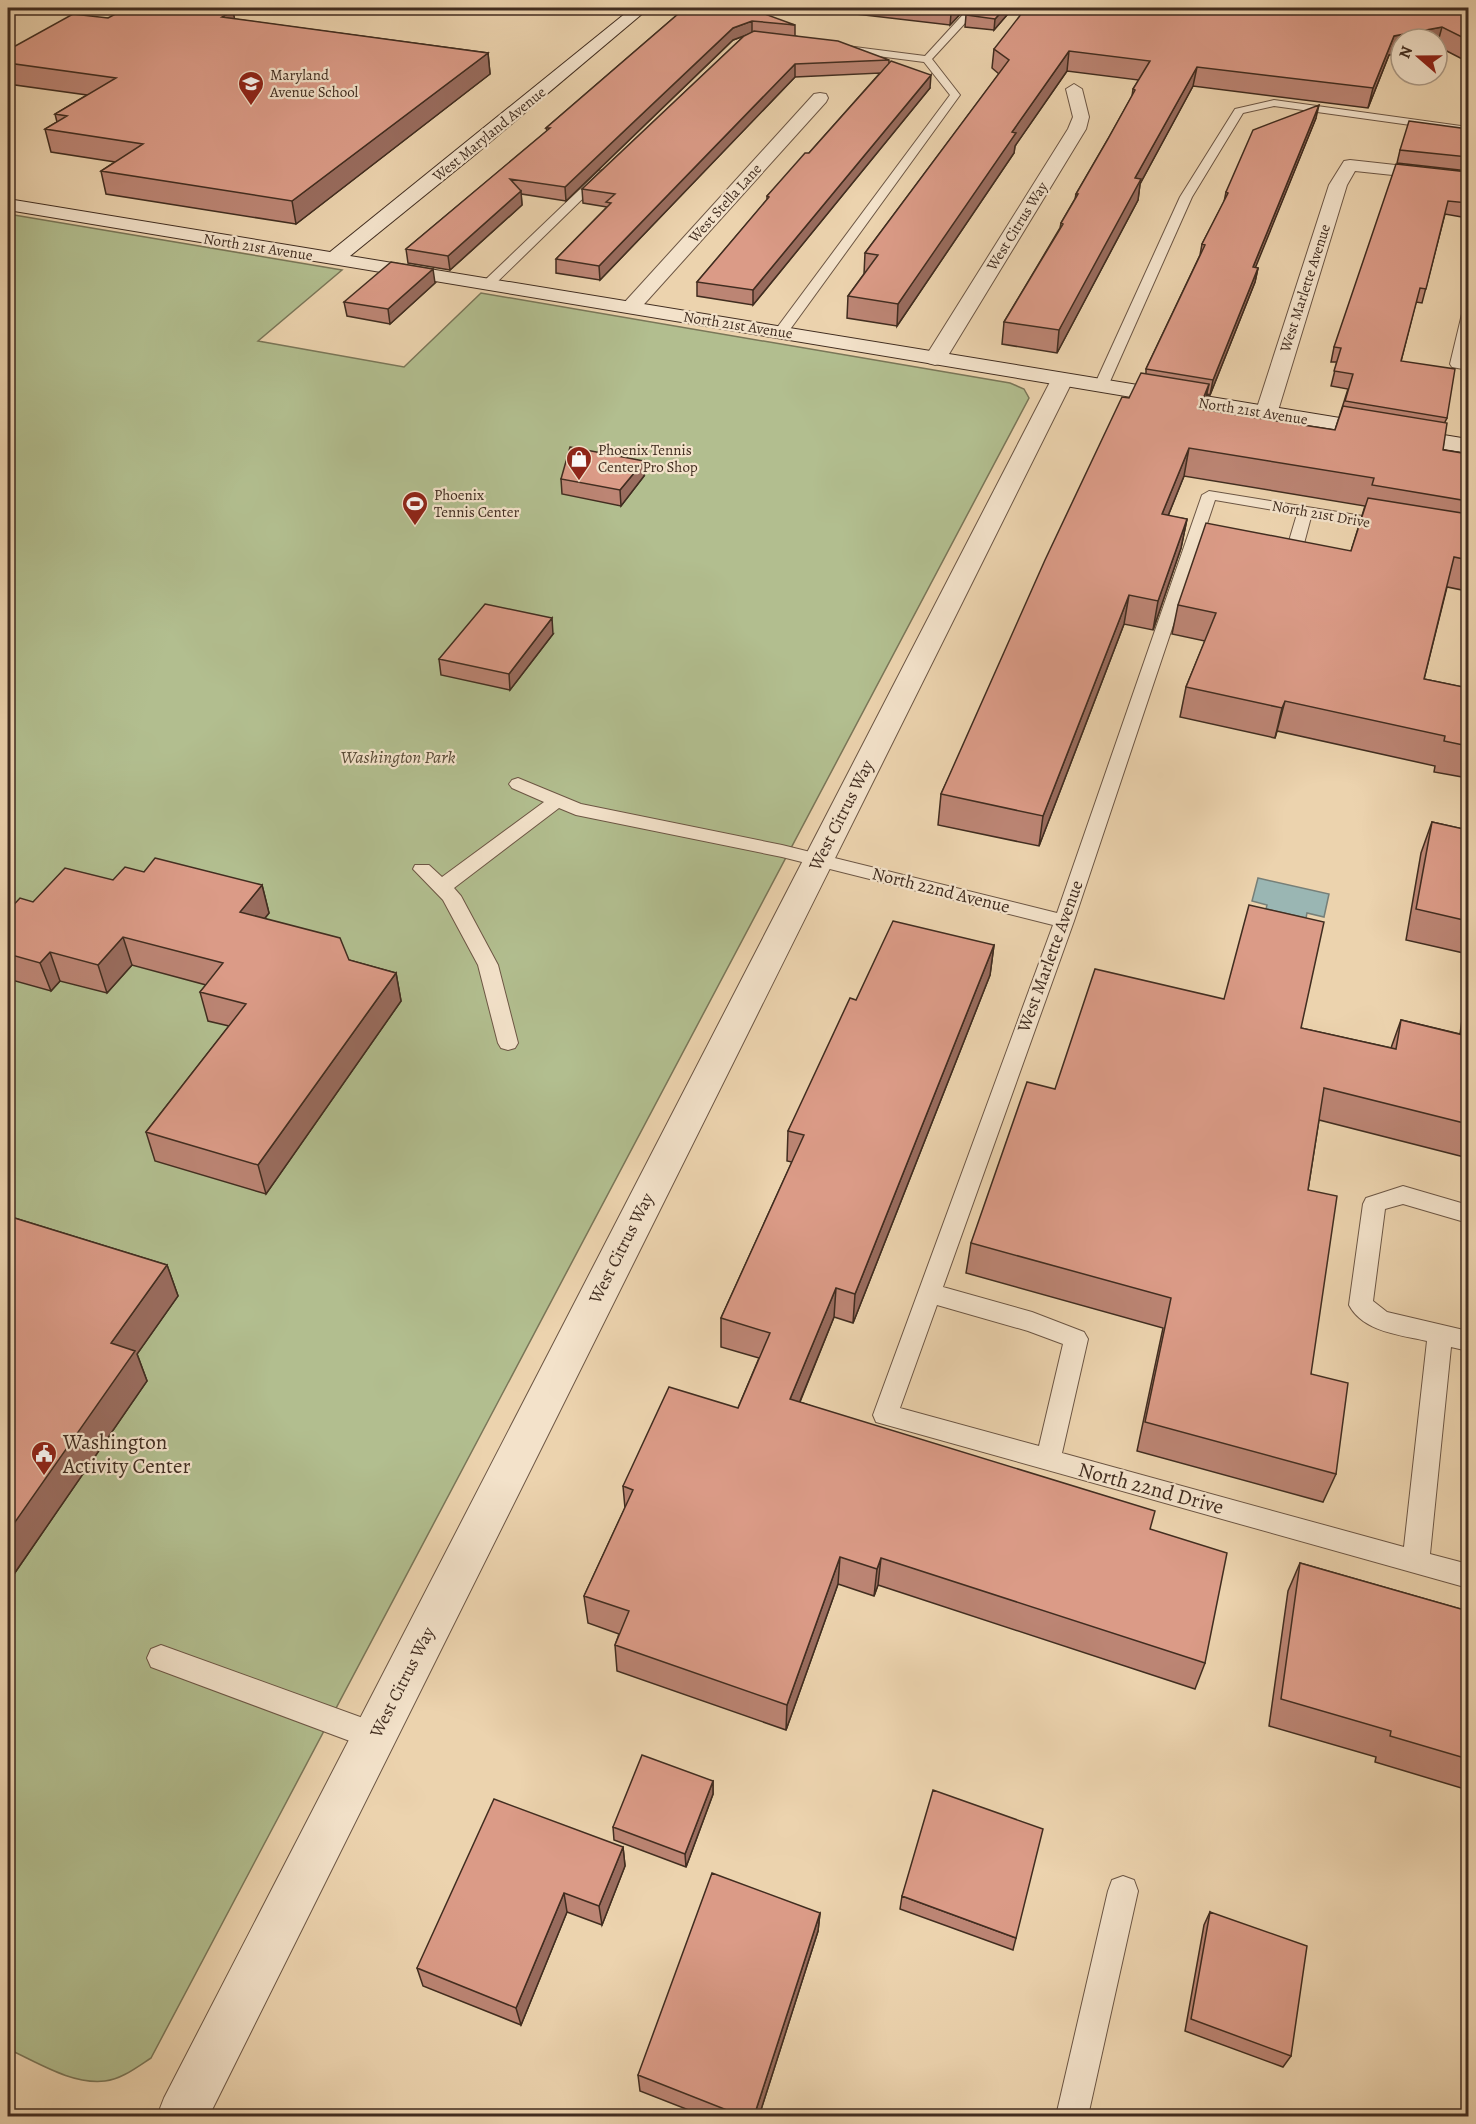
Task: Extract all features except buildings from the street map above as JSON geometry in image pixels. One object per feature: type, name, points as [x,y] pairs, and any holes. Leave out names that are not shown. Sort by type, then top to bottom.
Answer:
[{"type":"street","name":"West Maryland Avenue","points":[[334,259],[641,8]]},
{"type":"street","name":"West Citrus Way","points":[[935,359],[1077,129],[1081,117],[1074,89]]},
{"type":"street","name":"West Stella Lane","points":[[630,308],[820,98]]},
{"type":"street","name":"West Marlette Avenue","points":[[1266,414],[1338,185],[1350,165],[1468,178]]},
{"type":"street","name":"North 21st Avenue","points":[[8,205],[1468,446]]},
{"type":"street","name":"West Citrus Way","points":[[182,2116],[1062,380]]},
{"type":"lane","points":[[927,59],[974,8]]},
{"type":"lane","points":[[781,332],[955,95],[927,59],[824,46]]},
{"type":"lane","points":[[1101,386],[1186,197],[1239,111],[1275,103],[1468,129]]},
{"type":"lane","points":[[488,284],[610,167]]},
{"type":"lane","points":[[1468,314],[1457,364],[1468,366]]},
{"type":"lane","name":"North 21st Drive","points":[[1209,495],[1399,527]]},
{"type":"lane","name":"West Marlette Avenue","points":[[885,1415],[1199,542],[1209,495]]},
{"type":"lane","points":[[1260,554],[1282,558],[1293,555],[1305,511]]},
{"type":"lane","name":"North 22nd Avenue","points":[[518,784],[576,809],[818,860],[1064,921]]},
{"type":"lane","points":[[441,887],[557,801]]},
{"type":"lane","points":[[422,870],[451,896],[488,965],[508,1043]]},
{"type":"lane","points":[[1468,1214],[1403,1195],[1374,1204],[1362,1305],[1380,1320],[1468,1341]]},
{"type":"lane","points":[[930,1293],[1032,1322],[1076,1340],[1048,1460]]},
{"type":"lane","points":[[1416,1561],[1440,1333]]},
{"type":"lane","name":"North 22nd Drive","points":[[885,1415],[1468,1576]]},
{"type":"lane","points":[[161,1658],[374,1736]]},
{"type":"lane","points":[[1072,2116],[1123,1890]]},
{"type":"green space","name":"Washington Park","points":[[8,214],[342,270],[258,341],[404,367],[481,293],[1010,383],[1024,389],[1029,398],[151,2058],[123,2075],[105,2081],[80,2080],[67,2076],[8,2049]]},
{"type":"water","points":[[1258,878],[1329,894],[1324,917],[1307,913],[1306,918],[1266,909],[1267,905],[1252,901]]},
{"type":"place","name":"Maryland Avenue School","points":[[251,107]]},
{"type":"place","name":"Phoenix Tennis Center Pro Shop","points":[[579,482]]},
{"type":"place","name":"Phoenix Tennis Center","points":[[415,527]]},
{"type":"place","name":"Washington Activity Center","points":[[44,1477]]}]
